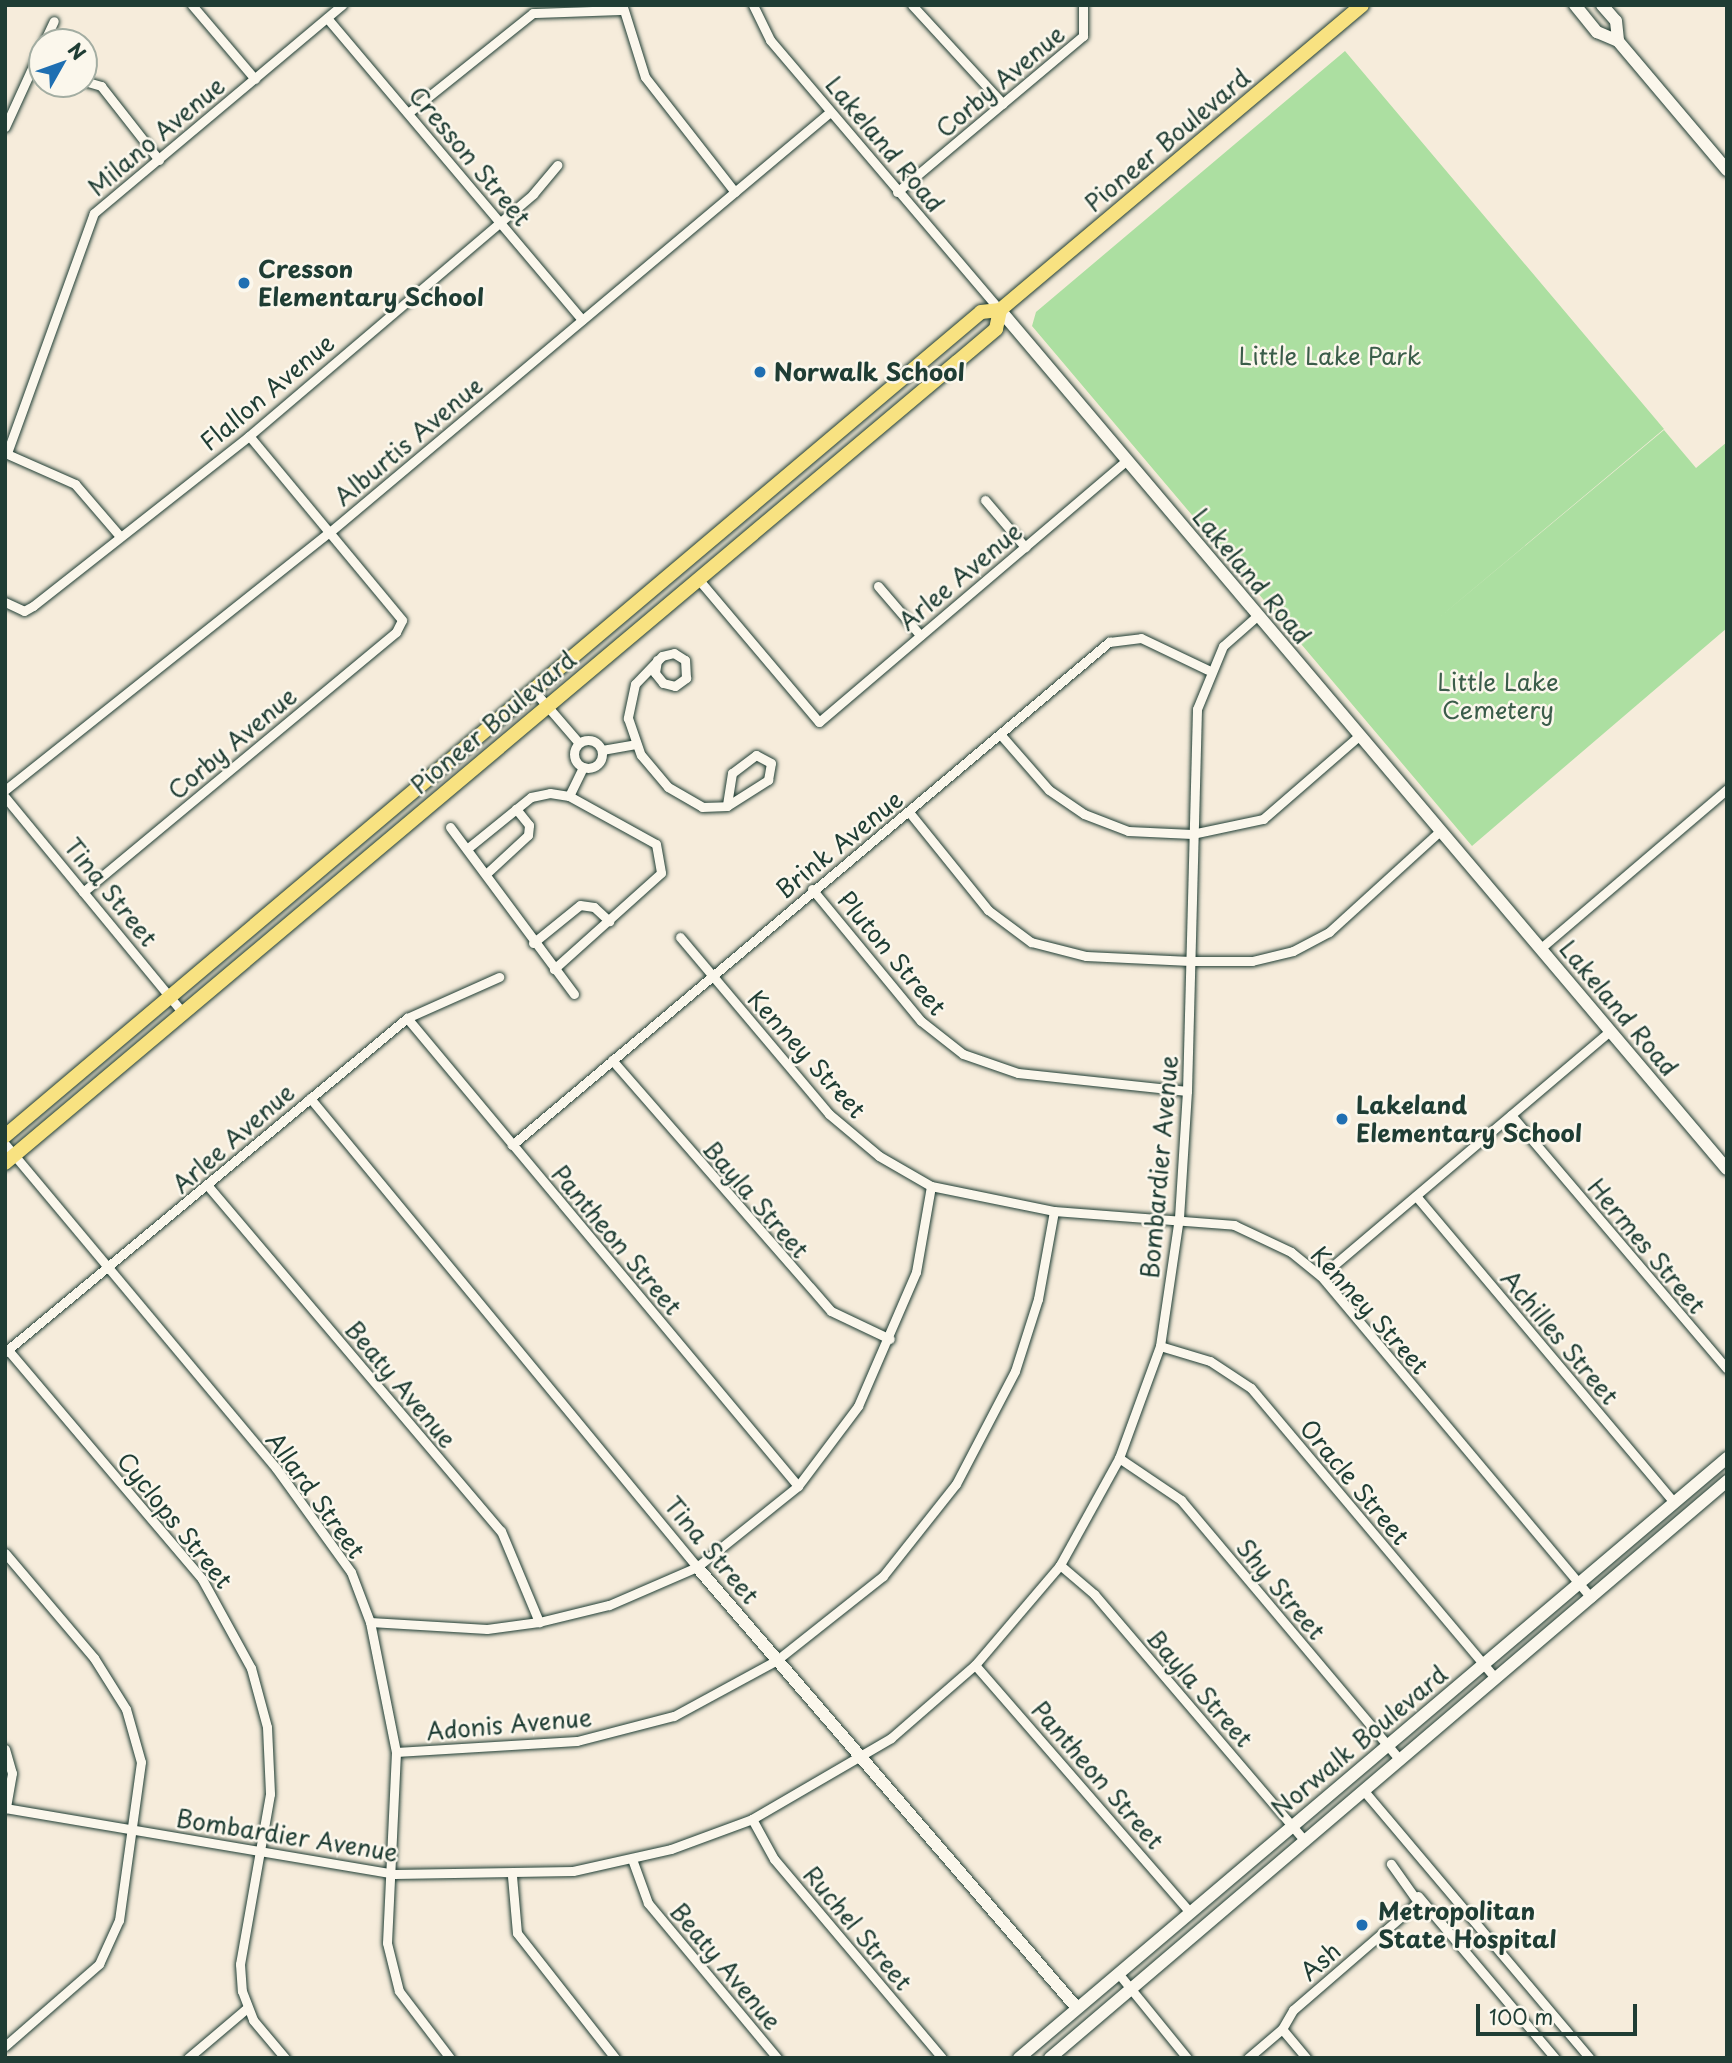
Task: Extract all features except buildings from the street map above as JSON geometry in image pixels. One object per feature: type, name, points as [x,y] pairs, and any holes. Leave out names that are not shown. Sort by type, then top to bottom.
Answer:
[{"type":"main road","name":"Pioneer Boulevard","points":[[5,1136],[535,692],[981,312],[1000,310],[1362,5]]},
{"type":"main road","points":[[1575,5],[1597,32],[1618,41],[1727,170]]},
{"type":"main road","points":[[1602,5],[1616,21],[1618,41]]},
{"type":"main road","name":"Pioneer Boulevard","points":[[8,1154],[184,1014],[995,330],[1000,310]]},
{"type":"main road","name":"Lakeland Road","points":[[1000,310],[1727,1169]]},
{"type":"main road","name":"Norwalk Boulevard","points":[[1019,2058],[1727,1458]]},
{"type":"main road","name":"Norwalk Boulevard","points":[[1050,2058],[1727,1481]]},
{"type":"main road","name":"Tina Street","points":[[697,1567],[1077,2008]]},
{"type":"street","points":[[192,5],[255,79]]},
{"type":"street","name":"Milano Avenue","points":[[6,453],[94,213],[342,5]]},
{"type":"street","name":"Lakeland Road","points":[[753,5],[770,40],[1000,310]]},
{"type":"street","points":[[912,5],[922,8],[1003,104]]},
{"type":"street","name":"Corby Avenue","points":[[897,192],[1083,36],[1088,22],[1083,5]]},
{"type":"street","points":[[408,113],[533,13],[623,7],[645,77],[735,192]]},
{"type":"street","name":"Cresson Street","points":[[327,18],[582,320]]},
{"type":"street","points":[[51,28],[54,21]]},
{"type":"street","points":[[5,127],[28,84]]},
{"type":"street","points":[[98,85],[159,160]]},
{"type":"street","name":"Alburtis Avenue","points":[[5,790],[331,531],[830,112]]},
{"type":"street","name":"Flallon Avenue","points":[[5,602],[24,611],[118,534],[249,436],[499,220],[557,165]]},
{"type":"street","points":[[249,436],[331,531]]},
{"type":"street","points":[[6,453],[75,484],[118,534]]},
{"type":"street","name":"Arlee Avenue","points":[[699,580],[818,722],[1126,461]]},
{"type":"street","points":[[985,500],[1026,547]]},
{"type":"street","name":"Corby Avenue","points":[[83,891],[402,620],[331,531]]},
{"type":"street","points":[[878,586],[920,635]]},
{"type":"street","name":"Bombardier Avenue","points":[[6,1808],[394,1874],[512,1875],[632,1859],[752,1819],[860,1758],[975,1664],[1060,1565],[1119,1458],[1160,1346],[1179,1218],[1187,1091],[1197,709],[1208,670],[1223,646],[1258,615]]},
{"type":"street","name":"Brink Avenue","points":[[512,1145],[812,889],[909,812],[1109,642],[1127,636],[1208,670]]},
{"type":"street","points":[[657,660],[629,696],[635,744],[676,793],[709,809],[727,806],[768,780],[773,769],[767,758],[753,756],[732,773],[727,806]]},
{"type":"street","points":[[535,692],[579,743]]},
{"type":"street","points":[[1000,734],[1049,790],[1084,814],[1128,831],[1192,834],[1263,819],[1360,735]]},
{"type":"street","points":[[579,743],[588,739],[602,750],[635,744]]},
{"type":"street","points":[[579,743],[576,761],[583,767],[594,767],[602,750]]},
{"type":"street","points":[[569,796],[583,767]]},
{"type":"street","points":[[1541,948],[1727,789]]},
{"type":"street","points":[[468,848],[531,797],[569,796],[646,837],[662,853],[661,873],[554,969]]},
{"type":"street","name":"Tina Street","points":[[5,797],[184,1014]]},
{"type":"street","points":[[487,873],[528,835],[529,825],[516,809]]},
{"type":"street","points":[[909,812],[988,910],[1031,942],[1086,956],[1190,961],[1252,961],[1293,951],[1329,932],[1440,831]]},
{"type":"street","points":[[450,827],[487,873],[533,943],[574,994]]},
{"type":"street","name":"Pluton Street","points":[[812,889],[921,1021],[963,1054],[1018,1073],[1187,1091]]},
{"type":"street","points":[[533,943],[580,905],[594,907],[609,921]]},
{"type":"street","name":"Kenney Street","points":[[680,937],[829,1114],[878,1156],[931,1186],[1054,1211],[1179,1218],[1261,1234],[1321,1276],[1591,1598]]},
{"type":"street","name":"Arlee Avenue","points":[[7,1351],[407,1018],[499,977]]},
{"type":"street","name":"Pantheon Street","points":[[407,1018],[798,1486]]},
{"type":"street","points":[[1321,1276],[1610,1031]]},
{"type":"street","name":"Bayla Street","points":[[612,1060],[831,1311],[890,1339]]},
{"type":"street","name":"Tina Street","points":[[310,1098],[697,1567]]},
{"type":"street","name":"Hermes Street","points":[[1511,1115],[1727,1369]]},
{"type":"street","name":"Allard Street","points":[[8,1154],[107,1268],[318,1522],[351,1572],[370,1622],[396,1752],[394,1874],[387,1942],[399,1991],[450,2058]]},
{"type":"street","name":"Beaty Avenue","points":[[208,1186],[501,1531],[539,1622]]},
{"type":"street","points":[[370,1622],[487,1629],[539,1622],[609,1605],[697,1567],[798,1486],[858,1406],[890,1339],[916,1272],[931,1186]]},
{"type":"street","name":"Achilles Street","points":[[1416,1196],[1674,1502]]},
{"type":"street","name":"Adonis Avenue","points":[[396,1752],[577,1741],[674,1716],[777,1660],[883,1576],[957,1484],[1015,1371],[1038,1299],[1054,1211]]},
{"type":"street","name":"Oracle Street","points":[[1160,1346],[1210,1361],[1251,1388],[1495,1678]]},
{"type":"street","name":"Cyclops Street","points":[[7,1351],[225,1611],[251,1668],[267,1727],[270,1794],[240,1964],[247,2008],[285,2058]]},
{"type":"street","name":"Shy Street","points":[[1119,1458],[1181,1500],[1400,1760]]},
{"type":"street","points":[[5,1553],[94,1658],[126,1709],[141,1762],[119,1920],[99,1964],[5,2046]]},
{"type":"street","name":"Bayla Street","points":[[1060,1565],[1094,1594],[1305,1841]]},
{"type":"street","name":"Pantheon Street","points":[[975,1664],[1190,1912]]},
{"type":"street","points":[[5,1749],[12,1773],[6,1808]]},
{"type":"street","points":[[1364,1791],[1590,2058]]},
{"type":"street","name":"Ruchel Street","points":[[752,1819],[774,1859],[942,2058]]},
{"type":"street","name":"Beaty Avenue","points":[[632,1859],[648,1903],[777,2058]]},
{"type":"street","points":[[1391,1864],[1555,2058]]},
{"type":"street","points":[[512,1875],[517,1933],[615,2058]]},
{"type":"street","name":"Ash","points":[[1248,2058],[1282,2029],[1293,2010],[1414,1906],[1418,1896]]},
{"type":"street","points":[[1118,1973],[1188,2058]]},
{"type":"street","points":[[188,2058],[247,2008]]},
{"type":"street","name":"Tina Street","points":[[1077,2008],[1090,2023]]},
{"type":"street","points":[[1282,2029],[1306,2058]]},
{"type":"green space","name":"Little Lake Park","points":[[1345,51],[1664,429],[1429,626],[1664,430],[1696,468],[1727,442],[1727,628],[1472,846],[1032,326],[1036,312]]},
{"type":"place","name":"Cresson Elementary School","points":[[244,283]]},
{"type":"place","name":"Norwalk School","points":[[760,372]]},
{"type":"place","name":"Lakeland Elementary School","points":[[1342,1119]]},
{"type":"place","name":"Metropolitan State Hospital","points":[[1362,1925]]},
{"type":"park label","name":"Little Lake Cemetery","points":[[1498,696]]}]
